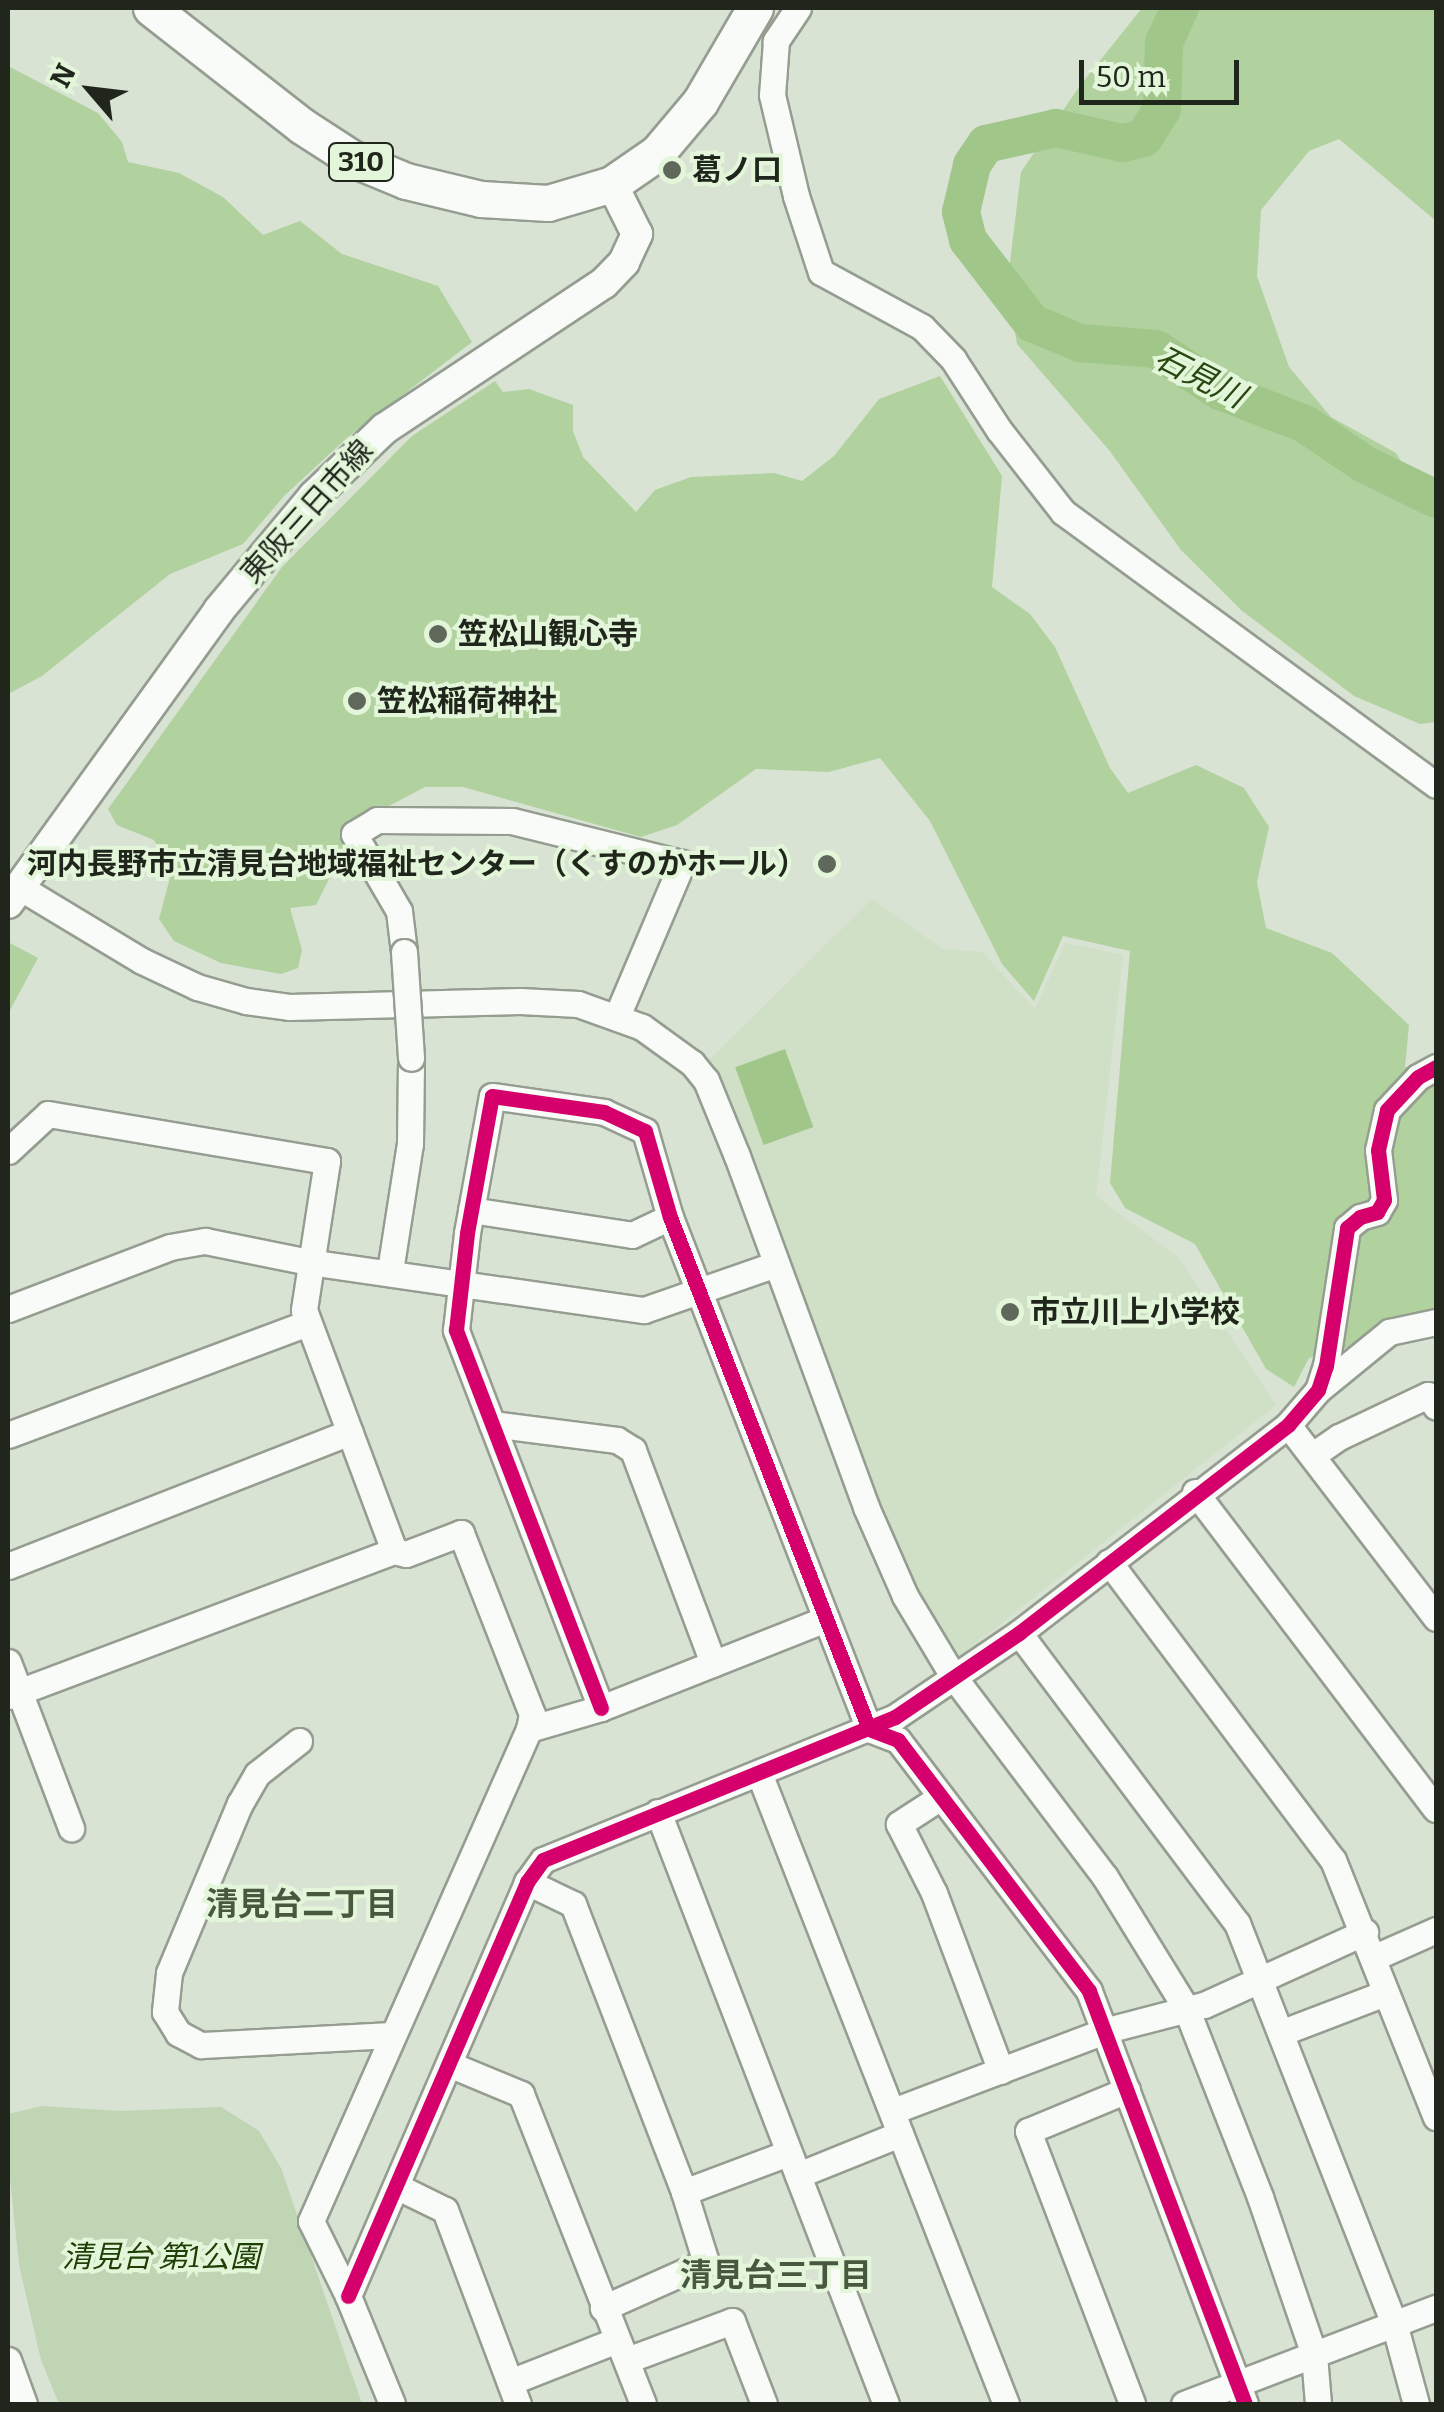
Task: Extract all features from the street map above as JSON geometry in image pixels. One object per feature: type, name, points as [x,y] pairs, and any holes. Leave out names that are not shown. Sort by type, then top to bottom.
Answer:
[{"type":"highway","name":"310","points":[[151,8],[302,126],[353,159],[406,181],[481,199],[548,203],[612,184],[658,152],[700,102],[755,8]]},
{"type":"main road","name":"東阪三日市線","points":[[14,896],[220,610],[314,496],[384,429],[604,283],[624,262],[636,234],[612,184]]},
{"type":"street","points":[[798,8],[776,41],[772,95],[808,238],[821,272],[922,327],[953,359],[999,430],[1063,512],[1436,786]]},
{"type":"street","points":[[390,1272],[410,1144],[411,1058],[404,952],[399,911],[354,834],[387,817],[512,821],[682,863],[617,1016]]},
{"type":"street","points":[[14,896],[197,987],[246,1001],[289,1007],[520,1001],[578,1004],[617,1016],[676,1049],[706,1080],[905,1596],[953,1676],[1105,1877],[1186,2008],[1260,2197],[1314,2355],[1318,2404]]},
{"type":"street","points":[[1318,1390],[1347,1228],[1360,1217],[1376,1212],[1384,1200],[1378,1180],[1380,1130],[1387,1110],[1418,1077],[1436,1068]]},
{"type":"street","points":[[600,1708],[456,1330],[471,1210],[492,1096],[604,1112],[644,1131],[670,1217],[869,1729],[898,1740],[938,1798],[1090,1991],[1242,2393]]},
{"type":"street","points":[[8,1152],[48,1114],[327,1160],[304,1310],[394,1550]]},
{"type":"street","points":[[471,1210],[632,1235],[670,1217]]},
{"type":"street","points":[[8,1309],[170,1247],[205,1242],[309,1262],[644,1310],[776,1264]]},
{"type":"street","points":[[348,2296],[451,2066],[526,1882],[543,1860],[894,1717],[1019,1632],[1195,1492],[1288,1425],[1318,1390],[1389,1332],[1436,1322]]},
{"type":"street","points":[[8,1435],[307,1323]]},
{"type":"street","points":[[1313,1455],[1339,1437],[1434,1397]]},
{"type":"street","points":[[492,1424],[617,1440],[634,1450],[713,1664]]},
{"type":"street","points":[[1288,1425],[1436,1618]]},
{"type":"street","points":[[8,1566],[350,1432]]},
{"type":"street","points":[[1195,1492],[1436,1809]]},
{"type":"street","points":[[13,1693],[394,1550],[406,1554],[460,1533],[532,1714],[529,1729],[310,2221],[348,2296],[392,2404]]},
{"type":"street","points":[[1109,1562],[1333,1860],[1436,2117]]},
{"type":"street","points":[[529,1729],[600,1708],[826,1618]]},
{"type":"street","points":[[1019,1632],[1237,1922],[1394,2323],[1416,2404]]},
{"type":"street","points":[[8,1662],[13,1693],[71,1828]]},
{"type":"street","points":[[299,1742],[258,1774],[240,1802],[169,1973],[165,2012],[178,2033],[201,2045],[394,2035]]},
{"type":"street","points":[[759,1773],[1006,2404]]},
{"type":"street","points":[[938,1798],[899,1824],[934,1893],[1002,2072]]},
{"type":"street","points":[[658,1812],[886,2404]]},
{"type":"street","points":[[526,1882],[573,1904],[684,2192],[706,2262],[603,2308]]},
{"type":"street","points":[[1374,1957],[1436,1930]]},
{"type":"street","points":[[684,2192],[793,2164],[897,2122],[1002,2072],[1107,2030],[1186,2008],[1365,1932]]},
{"type":"street","points":[[1283,2032],[1385,1993]]},
{"type":"street","points":[[451,2066],[521,2094],[643,2404]]},
{"type":"street","points":[[1127,2090],[1028,2131],[1132,2404]]},
{"type":"street","points":[[398,2187],[444,2210],[516,2399],[622,2350],[732,2322],[764,2404]]},
{"type":"street","points":[[1184,2404],[1242,2393],[1314,2355],[1436,2308]]},
{"type":"street","points":[[8,2360],[24,2404]]},
{"type":"shaded area","points":[[1142,8],[1436,8],[1436,221],[1339,139],[1309,151],[1261,210],[1257,276],[1289,367],[1331,417],[1396,453],[1434,517],[1436,722],[1420,724],[1354,696],[1241,610],[1181,550],[1109,450],[1017,344],[1007,287],[1021,172],[1079,87]]},
{"type":"shaded area","points":[[8,66],[98,113],[122,142],[128,162],[179,173],[223,197],[263,235],[300,221],[342,254],[438,286],[472,342],[348,437],[285,495],[243,544],[170,574],[42,676],[8,694]]},
{"type":"shaded area","points":[[940,376],[1002,476],[992,587],[1030,614],[1055,647],[1110,768],[1128,793],[1196,765],[1244,788],[1269,827],[1257,882],[1266,928],[1332,953],[1409,1025],[1405,1067],[1436,1072],[1436,1309],[1381,1320],[1350,1347],[1309,1358],[1294,1387],[1266,1369],[1195,1244],[1125,1208],[1110,1183],[1130,951],[1063,936],[1034,1001],[1002,964],[930,821],[880,758],[829,772],[756,769],[677,825],[641,837],[463,787],[425,787],[368,817],[341,855],[316,905],[290,908],[302,950],[298,968],[281,974],[221,963],[174,941],[159,919],[171,874],[154,840],[117,825],[108,809],[282,567],[412,436],[495,381],[503,392],[529,389],[573,405],[573,431],[583,457],[636,512],[655,490],[691,477],[774,473],[802,481],[834,456],[879,399]]},
{"type":"shaded area","name":"市立川上小学校","points":[[872,899],[943,949],[982,952],[1035,1009],[1065,943],[1123,955],[1096,1196],[1179,1258],[1276,1405],[959,1657],[917,1597],[874,1498],[828,1366],[705,1064]]},
{"type":"shaded area","points":[[8,942],[38,958],[8,1014]]},
{"type":"shaded area","points":[[785,1049],[813,1127],[764,1145],[735,1067]]},
{"type":"green space","name":"清見台 第1公園","points":[[42,2106],[120,2111],[221,2107],[259,2131],[281,2168],[362,2404],[59,2404],[41,2360],[19,2265],[8,2159],[8,2114]]},
{"type":"waterway","name":"石見川","points":[[1180,8],[1164,43],[1162,109],[1144,138],[1122,143],[1056,128],[986,144],[972,165],[961,212],[968,240],[1032,323],[1080,343],[1156,349],[1220,391],[1305,424],[1364,464],[1436,499]]},
{"type":"cycle path","points":[[348,2296],[527,1882],[543,1860],[895,1717],[1019,1633],[1288,1425],[1318,1390],[1326,1366],[1347,1228],[1360,1217],[1377,1212],[1384,1200],[1378,1150],[1387,1110],[1418,1077],[1436,1067]]},
{"type":"cycle path","points":[[601,1708],[456,1330],[467,1233],[492,1096],[604,1112],[645,1131],[670,1217],[869,1729],[898,1740],[1089,1991],[1245,2404]]},
{"type":"place","name":"葛ノ口","points":[[672,170]]},
{"type":"place","name":"笠松山観心寺","points":[[438,634]]},
{"type":"place","name":"笠松稲荷神社","points":[[357,701]]},
{"type":"place","name":"河内長野市立清見台地域福祉センター（くすのかホール）","points":[[827,864]]},
{"type":"place","name":"市立川上小学校","points":[[1010,1312]]},
{"type":"district","name":"清見台二丁目","points":[[302,1904]]},
{"type":"district","name":"清見台三丁目","points":[[776,2275]]}]
